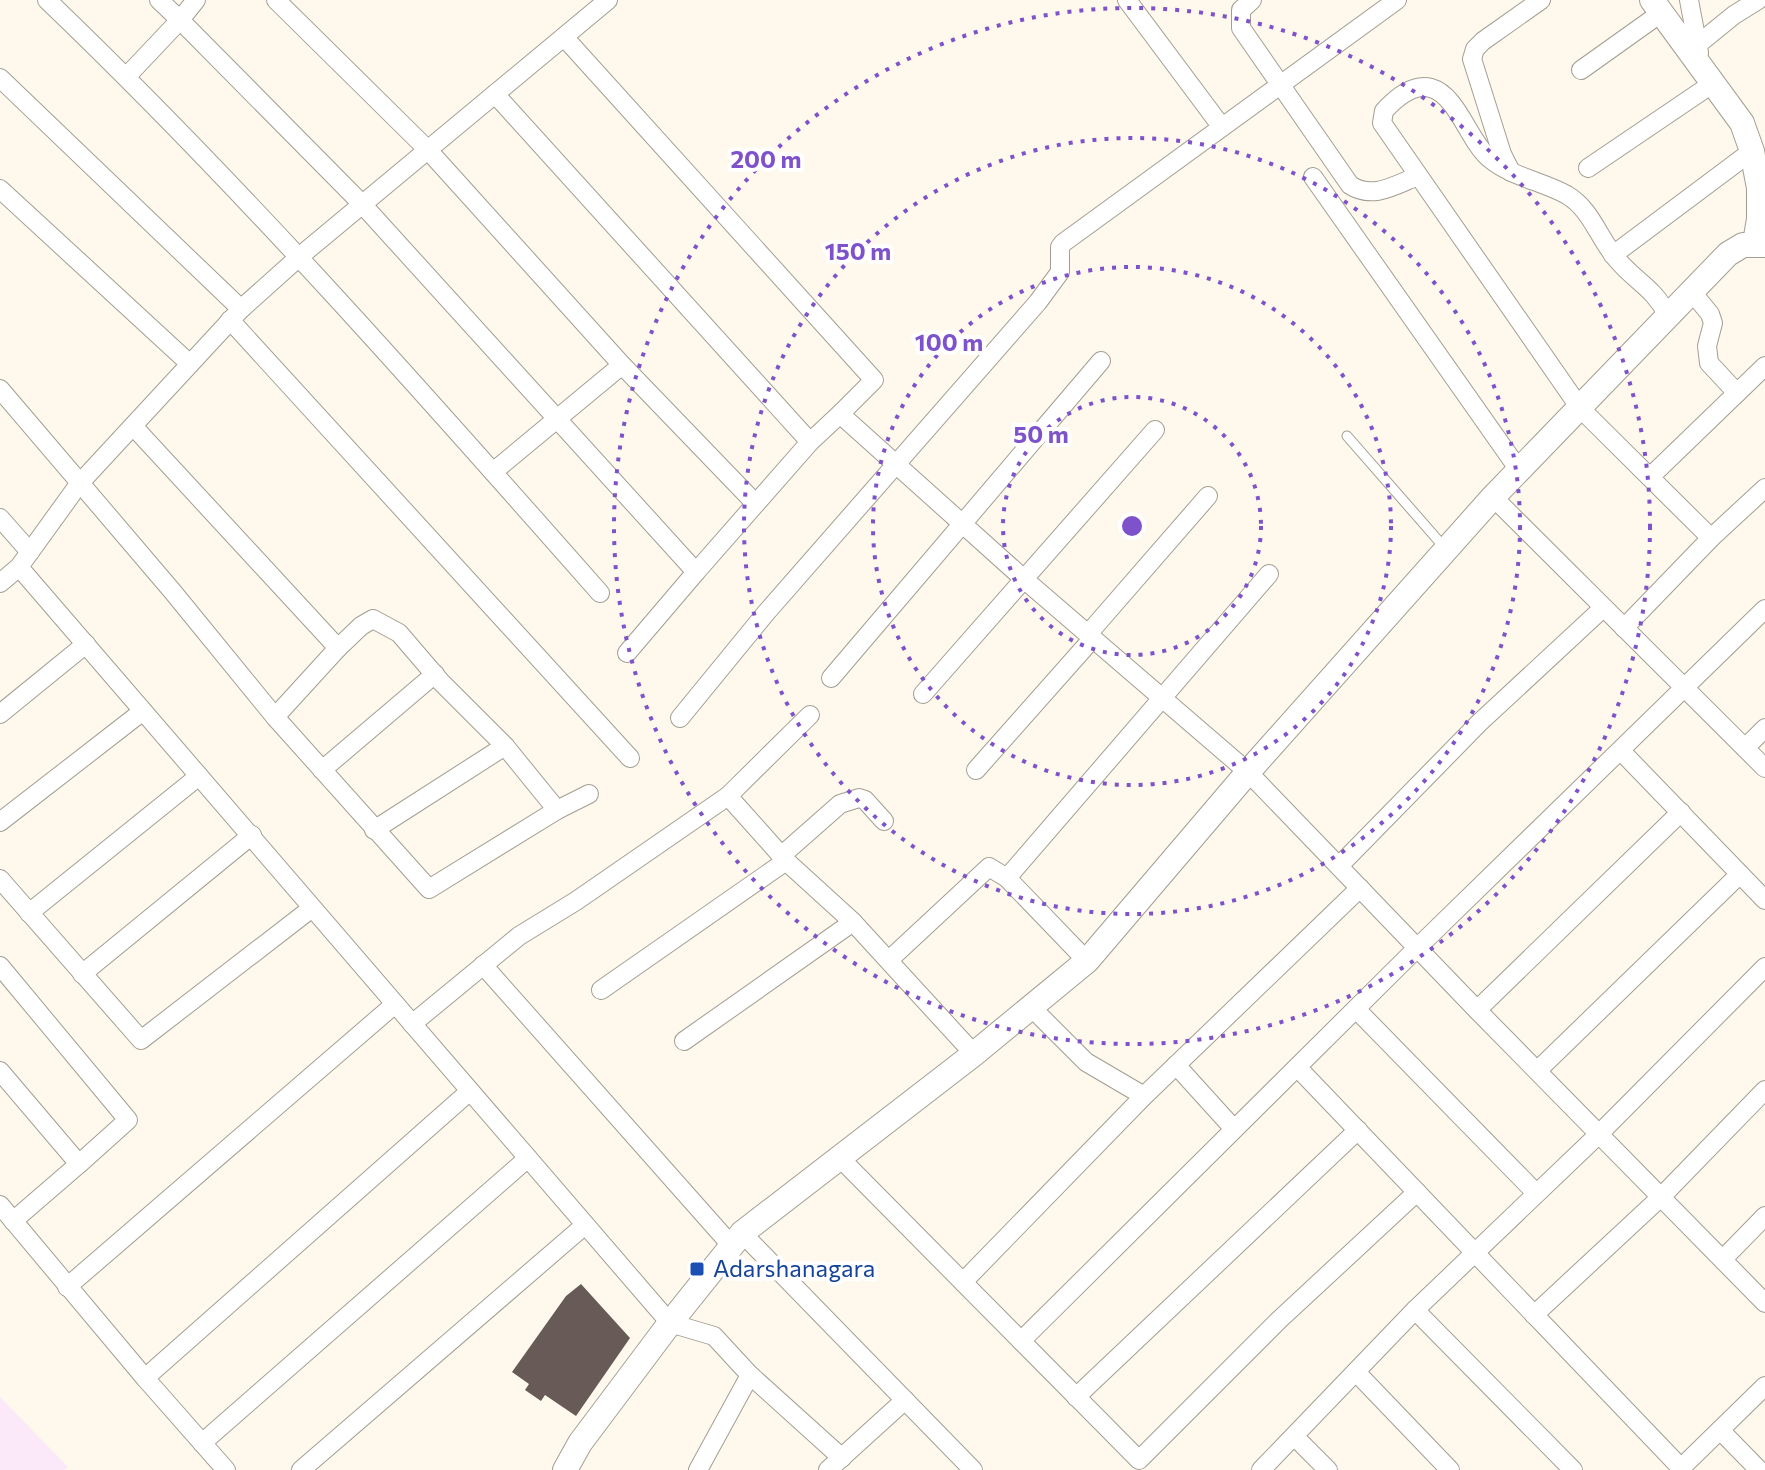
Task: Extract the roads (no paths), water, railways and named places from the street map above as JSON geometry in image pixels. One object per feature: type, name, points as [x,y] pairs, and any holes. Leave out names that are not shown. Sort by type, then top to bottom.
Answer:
[{"type":"street","points":[[47,0],[127,76],[299,257],[600,593]]},
{"type":"street","points":[[159,0],[362,204],[696,572]]},
{"type":"street","points":[[127,76],[196,0]]},
{"type":"street","points":[[276,0],[428,150],[622,365],[755,503]]},
{"type":"street","points":[[0,583],[25,559],[79,484],[236,315],[299,257],[608,0]]},
{"type":"street","points":[[1127,0],[1221,126]]},
{"type":"street","points":[[1252,0],[1241,10],[1241,28],[1350,185],[1368,192],[1382,191],[1418,176]]},
{"type":"street","points":[[680,718],[765,614],[1054,282],[1060,272],[1060,247],[1063,243],[1397,0]]},
{"type":"street","points":[[1511,172],[1502,154],[1472,59],[1475,49],[1483,41],[1541,0]]},
{"type":"street","points":[[1689,0],[1707,78]]},
{"type":"street","points":[[1697,45],[1758,0]]},
{"type":"street","points":[[565,1470],[580,1443],[737,1239],[974,1054],[1087,961],[1248,772],[1493,497],[1728,254],[1743,245],[1760,244],[1759,188],[1752,151],[1742,123],[1657,6],[1581,70]]},
{"type":"street","points":[[564,37],[874,380],[810,442],[627,653]]},
{"type":"street","points":[[0,78],[236,315],[630,758]]},
{"type":"street","points":[[1588,168],[1707,78]]},
{"type":"street","points":[[1668,316],[1649,287],[1625,269],[1613,255],[1580,205],[1568,196],[1490,160],[1478,147],[1447,98],[1428,87],[1408,91],[1390,104],[1381,117],[1382,123],[1580,408],[1711,538]]},
{"type":"street","points":[[495,94],[810,442]]},
{"type":"street","points":[[1613,255],[1752,151]]},
{"type":"street","points":[[1313,177],[1519,470]]},
{"type":"street","points":[[0,189],[190,364]]},
{"type":"street","points":[[1692,292],[1710,314],[1713,323],[1707,346],[1709,363],[1737,393]]},
{"type":"street","points":[[831,678],[1101,361]]},
{"type":"street","points":[[493,472],[622,365]]},
{"type":"street","points":[[1650,477],[1765,366]]},
{"type":"street","points":[[0,389],[275,717],[429,889],[557,810],[589,794]]},
{"type":"street","points":[[840,414],[895,466],[1248,772],[1765,1303]]},
{"type":"street","points":[[133,426],[338,648]]},
{"type":"street","points":[[923,694],[1155,430]]},
{"type":"street","points":[[1624,628],[1711,538],[1765,488]]},
{"type":"street","points":[[976,770],[1208,496]]},
{"type":"street","points":[[1493,497],[1765,768]]},
{"type":"street","points":[[0,518],[25,559],[86,644],[670,1323],[714,1336],[835,1464],[905,1400]]},
{"type":"street","points":[[1007,878],[1269,574]]},
{"type":"street","points":[[1339,866],[1479,723],[1603,608]]},
{"type":"street","points":[[1021,1341],[1418,947],[1765,609]]},
{"type":"street","points":[[275,717],[338,648],[373,619],[399,633],[505,746],[557,810]]},
{"type":"street","points":[[0,714],[86,644]]},
{"type":"street","points":[[322,770],[435,674]]},
{"type":"street","points":[[0,822],[143,711]]},
{"type":"street","points":[[412,1024],[519,936],[576,901],[728,796],[810,715]]},
{"type":"street","points":[[1745,748],[1765,728]]},
{"type":"street","points":[[374,830],[505,746]]},
{"type":"street","points":[[1621,751],[1765,900]]},
{"type":"street","points":[[29,913],[199,776]]},
{"type":"street","points":[[728,796],[784,859],[853,922],[974,1054]]},
{"type":"street","points":[[601,990],[784,859],[840,804],[851,799],[865,800],[884,821]]},
{"type":"street","points":[[1477,1010],[1681,812]]},
{"type":"street","points":[[82,974],[252,835]]},
{"type":"street","points":[[889,960],[989,867],[1007,878],[1087,961]]},
{"type":"street","points":[[1538,1070],[1740,874]]},
{"type":"street","points":[[0,879],[141,1040],[312,908]]},
{"type":"street","points":[[963,1282],[1144,1096],[1360,888]]},
{"type":"street","points":[[684,1041],[853,922]]},
{"type":"street","points":[[483,965],[737,1239],[905,1400],[973,1470]]},
{"type":"street","points":[[0,966],[128,1120],[13,1221]]},
{"type":"street","points":[[1261,1470],[1415,1310],[1599,1134],[1765,967]]},
{"type":"street","points":[[67,1287],[395,1004]]},
{"type":"street","points":[[1031,1007],[1086,1062],[1144,1096]]},
{"type":"street","points":[[1356,1009],[1536,1193]]},
{"type":"street","points":[[1176,1065],[1234,1129]]},
{"type":"street","points":[[1298,1068],[1680,1469],[1765,1386]]},
{"type":"street","points":[[0,1071],[79,1164]]},
{"type":"street","points":[[1534,1315],[1662,1196],[1765,1090]]},
{"type":"street","points":[[145,1378],[470,1091]]},
{"type":"street","points":[[1076,1397],[1358,1130]]},
{"type":"street","points":[[839,1157],[1139,1460],[1279,1320],[1417,1192]]},
{"type":"street","points":[[202,1443],[528,1158]]},
{"type":"street","points":[[0,1205],[226,1470]]},
{"type":"street","points":[[1723,1259],[1765,1216]]},
{"type":"street","points":[[301,1470],[585,1225]]},
{"type":"street","points":[[1415,1310],[1573,1470]]},
{"type":"street","points":[[1356,1372],[1450,1470]]},
{"type":"street","points":[[698,1470],[750,1375]]},
{"type":"street","points":[[1720,1430],[1759,1470]]},
{"type":"street","points":[[1295,1437],[1328,1470]]},
{"type":"lane","points":[[1347,436],[1446,550]]},
{"type":"place","name":"Adarshanagara","points":[[697,1269]]}]
